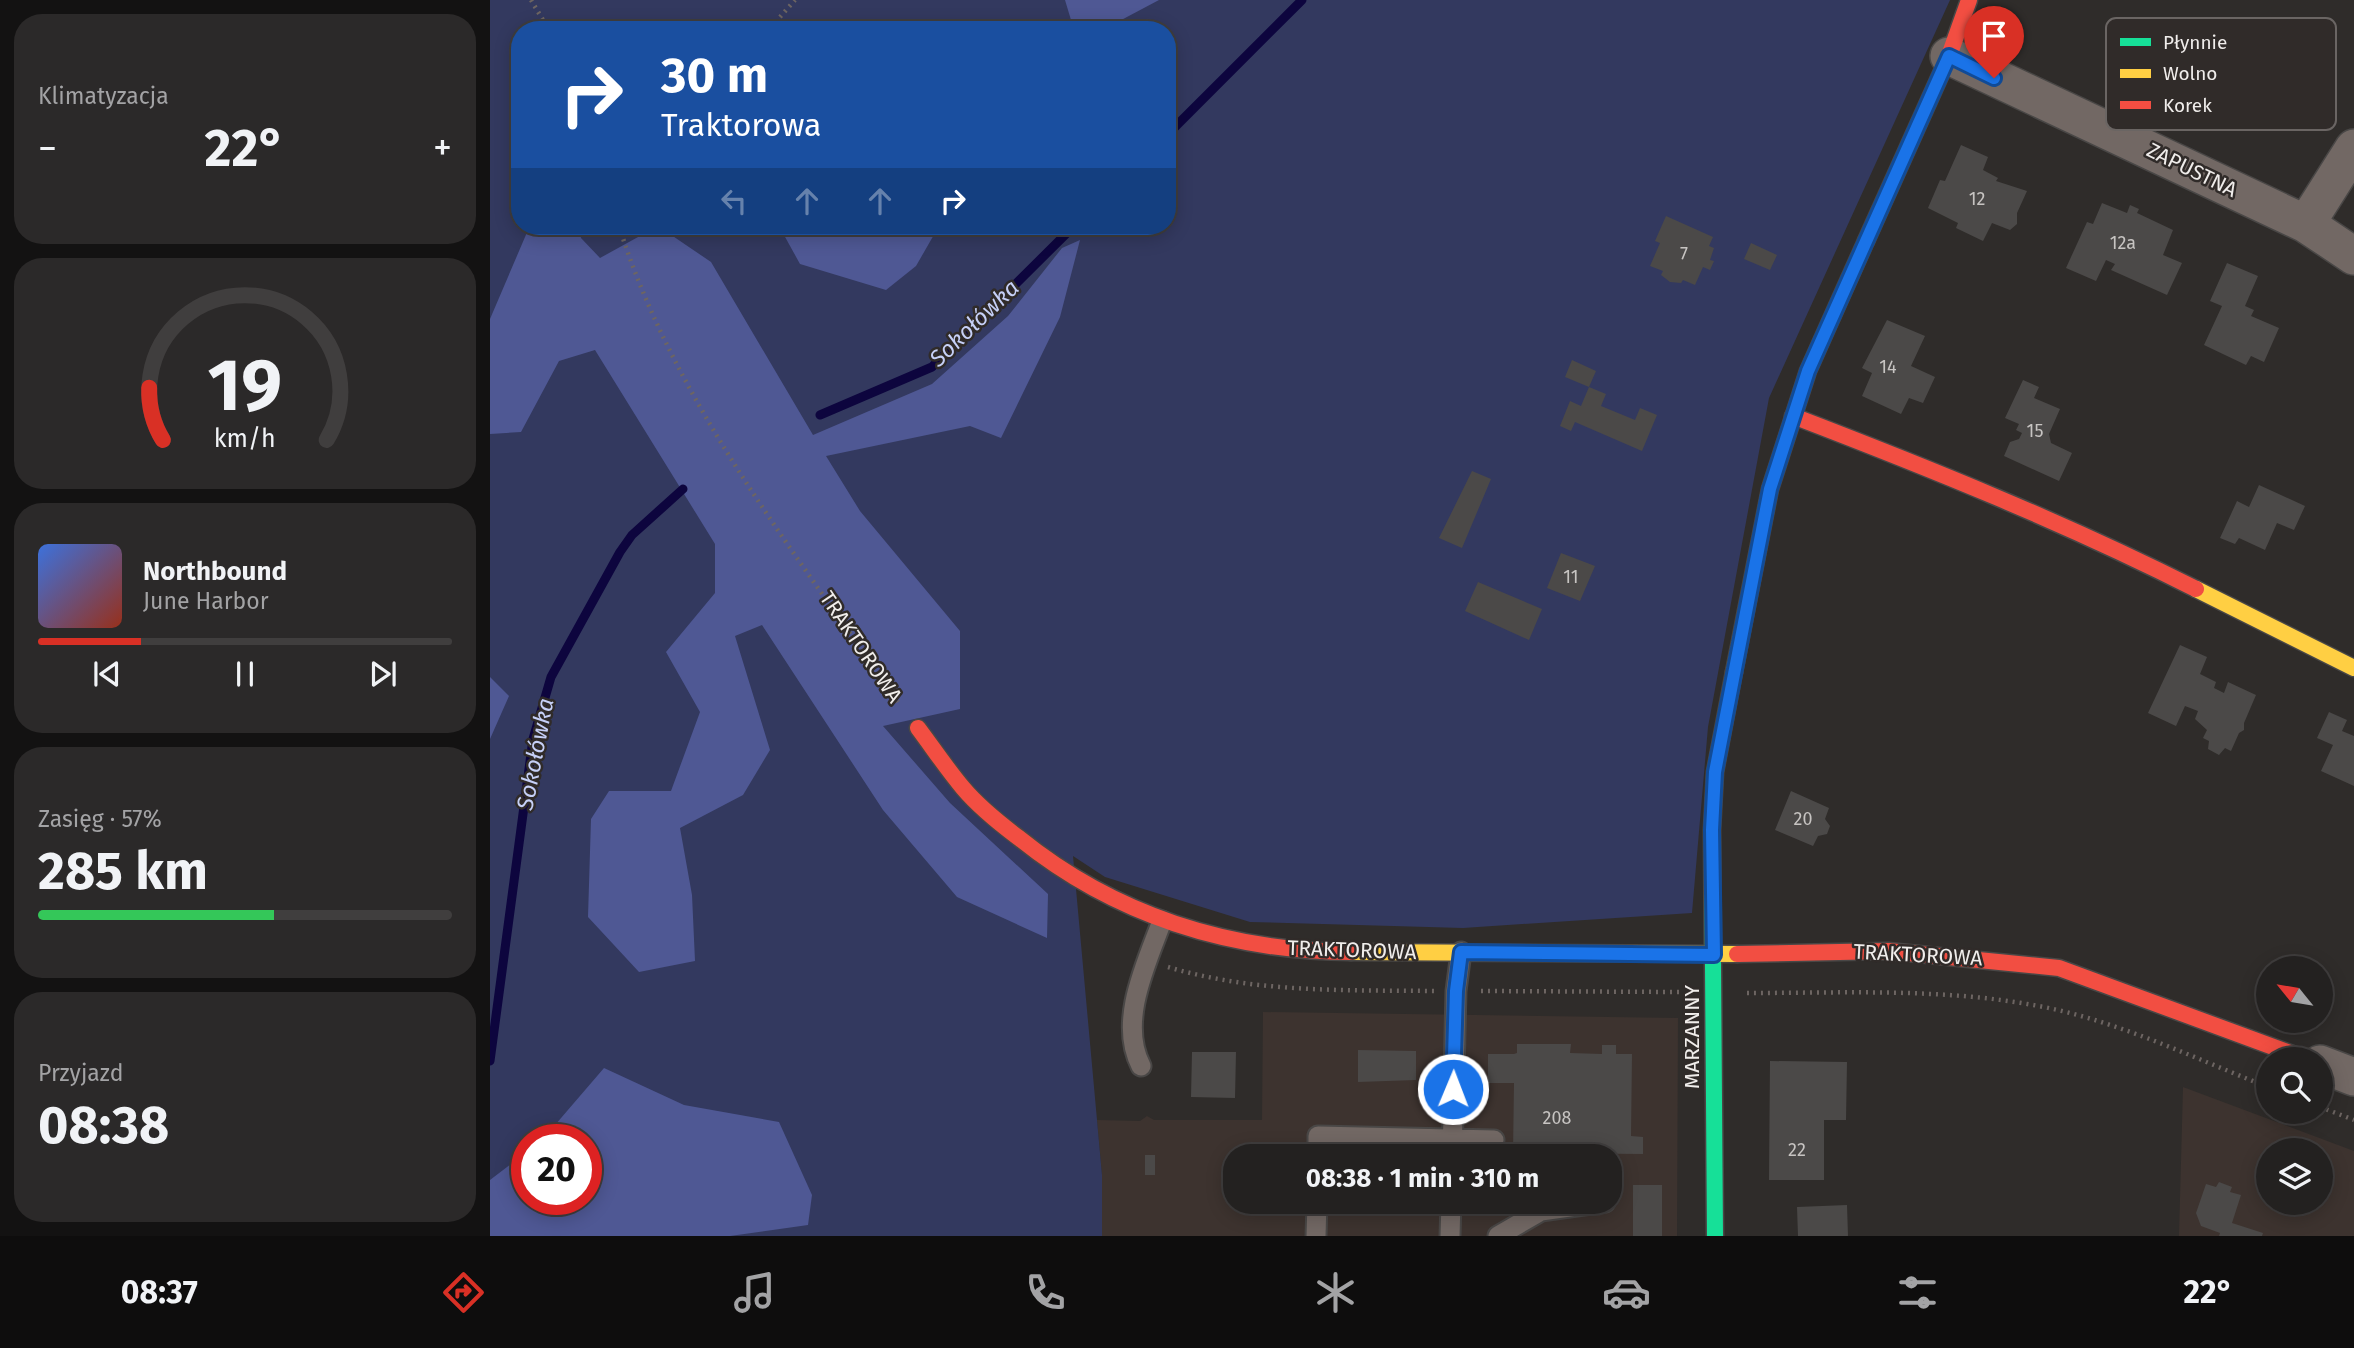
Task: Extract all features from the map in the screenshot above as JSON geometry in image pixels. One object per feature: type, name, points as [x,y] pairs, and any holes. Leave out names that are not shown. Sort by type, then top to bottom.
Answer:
[{"type":"street","name":"MARZANNY","points":[[1715,1236],[1712,830],[1715,772],[1770,489],[1808,371],[1949,56],[1969,0]]},
{"type":"street","name":"ZAPUSTNA","points":[[1949,56],[2106,130]]},
{"type":"street","name":"ZAPUSTNA","points":[[2106,130],[2306,224],[2354,256]]},
{"type":"street","points":[[2306,224],[2354,148]]},
{"type":"street","points":[[1793,416],[1934,470],[2136,559],[2354,668]]},
{"type":"street","name":"TRAKTOROWA","points":[[918,728],[964,789],[1023,845],[1109,899],[1161,921],[1233,941],[1308,953],[1714,955],[1888,951],[2059,968],[2273,1047]]},
{"type":"street","points":[[2333,1069],[2354,1077]]},
{"type":"lane","points":[[1141,1066],[1133,1050],[1132,1031],[1137,998],[1161,921]]},
{"type":"lane","points":[[1452,1144],[1456,991],[1461,952]]},
{"type":"lane","points":[[1318,1144],[1318,1136],[1407,1144]]},
{"type":"lane","points":[[1473,1144],[1494,1140]]},
{"type":"lane","points":[[1316,1236],[1317,1214]]},
{"type":"lane","points":[[1450,1236],[1451,1214]]},
{"type":"lane","points":[[1498,1236],[1537,1214]]},
{"type":"path","points":[[530,0],[544,21]]},
{"type":"path","points":[[780,17],[794,0]]},
{"type":"path","name":"TRAKTOROWA","points":[[622,235],[647,303],[719,441],[918,728]]},
{"type":"path","points":[[2333,1112],[2354,1120]]},
{"type":"shaded area","points":[[490,0],[1950,0],[1769,398],[1708,727],[1692,913],[1463,928],[1250,922],[1105,877],[1073,856],[1102,1175],[1102,1236],[490,1236]]},
{"type":"shaded area","points":[[1065,0],[1159,0],[1119,21],[1071,21]]},
{"type":"shaded area","points":[[526,235],[580,235],[600,258],[642,235],[671,235],[711,262],[813,435],[932,384],[1008,316],[1062,248],[1080,240],[1060,317],[1001,438],[970,426],[826,456],[860,511],[960,631],[960,709],[883,726],[950,803],[1048,894],[1047,938],[957,897],[883,810],[762,625],[735,636],[770,750],[743,795],[680,828],[692,895],[695,961],[639,972],[588,917],[591,819],[609,791],[671,791],[700,712],[666,652],[715,593],[715,544],[595,350],[559,361],[521,432],[490,434],[490,319]]},
{"type":"shaded area","points":[[784,235],[934,235],[916,266],[886,290],[800,264]]},
{"type":"shaded area","points":[[490,677],[509,696],[490,739]]},
{"type":"shaded area","points":[[1263,1012],[1678,1018],[1677,1236],[1102,1236],[1102,1175],[1097,1120],[1140,1121],[1147,1116],[1154,1120],[1262,1120]]},
{"type":"shaded area","points":[[604,1068],[684,1105],[779,1122],[812,1195],[808,1225],[730,1236],[490,1236],[490,1180],[511,1164],[511,1215],[602,1215],[602,1124],[556,1124]]},
{"type":"shaded area","points":[[2183,1087],[2256,1114],[2256,1124],[2282,1124],[2319,1138],[2256,1138],[2256,1215],[2333,1215],[2333,1143],[2354,1151],[2354,1236],[2179,1236]]},
{"type":"building","points":[[1961,145],[1988,157],[1983,170],[1998,178],[1996,181],[2027,191],[2017,213],[2017,224],[2010,230],[1992,223],[1983,241],[1956,228],[1958,223],[1928,208],[1940,180],[1945,181]]},
{"type":"building","points":[[2102,203],[2127,213],[2130,205],[2139,209],[2137,213],[2173,230],[2163,255],[2182,263],[2167,295],[2111,270],[2115,264],[2106,260],[2096,281],[2066,268],[2087,222],[2093,224]]},
{"type":"building","points":[[1666,216],[1713,237],[1709,246],[1714,248],[1710,260],[1714,261],[1710,270],[1703,267],[1695,285],[1683,280],[1681,283],[1670,282],[1661,275],[1663,271],[1650,266],[1660,243],[1655,241]]},
{"type":"building","points":[[1751,243],[1777,255],[1770,270],[1744,259]]},
{"type":"building","points":[[2227,263],[2258,276],[2245,306],[2254,310],[2251,316],[2279,328],[2264,362],[2251,356],[2246,365],[2204,345],[2222,306],[2210,301]]},
{"type":"building","points":[[1887,320],[1925,336],[1911,366],[1935,377],[1923,403],[1909,398],[1901,414],[1862,396],[1872,373],[1862,368]]},
{"type":"building","points":[[1572,360],[1596,371],[1589,387],[1565,377]]},
{"type":"building","points":[[2023,380],[2039,387],[2034,398],[2060,409],[2049,434],[2051,443],[2072,453],[2059,481],[2004,456],[2010,442],[2019,439],[2022,433],[2016,430],[2019,424],[2005,418]]},
{"type":"building","points":[[1589,387],[1606,394],[1601,406],[1635,420],[1640,408],[1657,415],[1642,451],[1575,422],[1571,431],[1560,426],[1570,401],[1581,406]]},
{"type":"building","points":[[1472,471],[1491,479],[1462,548],[1439,538]]},
{"type":"building","points":[[2259,485],[2305,506],[2294,530],[2277,523],[2265,550],[2239,538],[2235,544],[2220,538],[2237,501],[2249,507]]},
{"type":"building","points":[[1561,553],[1595,566],[1580,601],[1547,588]]},
{"type":"building","points":[[1478,582],[1542,609],[1529,640],[1465,611]]},
{"type":"building","points":[[2180,645],[2207,657],[2200,674],[2216,682],[2214,688],[2224,693],[2228,682],[2256,695],[2244,723],[2244,730],[2239,733],[2231,751],[2225,748],[2219,755],[2208,749],[2209,741],[2203,738],[2207,730],[2195,719],[2198,711],[2185,706],[2176,726],[2148,713]]},
{"type":"building","points":[[2329,712],[2347,720],[2342,731],[2354,736],[2354,786],[2321,771],[2333,745],[2317,738]]},
{"type":"building","points":[[1791,791],[1829,808],[1825,819],[1830,826],[1827,834],[1818,836],[1813,846],[1775,830]]},
{"type":"building","points":[[1517,1044],[1571,1044],[1570,1053],[1602,1054],[1602,1045],[1616,1045],[1616,1054],[1632,1054],[1631,1136],[1643,1137],[1643,1154],[1622,1154],[1622,1144],[1513,1144],[1514,1083],[1488,1083],[1488,1054],[1517,1053]]},
{"type":"building","points":[[1358,1050],[1416,1051],[1416,1080],[1358,1082]]},
{"type":"building","points":[[1192,1052],[1236,1052],[1235,1098],[1191,1097]]},
{"type":"building","points":[[1770,1061],[1847,1062],[1846,1120],[1824,1120],[1824,1180],[1769,1180]]},
{"type":"building","points":[[1145,1155],[1155,1155],[1155,1175],[1145,1175]]},
{"type":"building","points":[[2219,1182],[2232,1187],[2230,1192],[2241,1195],[2232,1223],[2263,1233],[2262,1236],[2219,1236],[2220,1233],[2201,1226],[2196,1213],[2206,1184],[2216,1187]]},
{"type":"building","points":[[1633,1185],[1662,1185],[1662,1236],[1633,1236]]},
{"type":"building","points":[[1847,1205],[1848,1236],[1798,1236],[1797,1207]]},
{"type":"waterway","name":"Sokołówka","points":[[1176,126],[1302,0]]},
{"type":"waterway","name":"Sokołówka","points":[[820,415],[932,367],[1065,235]]},
{"type":"waterway","name":"Sokołówka","points":[[490,1061],[533,739],[551,677],[620,552],[632,535],[683,489]]},
{"type":"traffic: fast","points":[[1715,1236],[1712,830],[1715,772],[1734,672]]},
{"type":"traffic: slow","points":[[1734,672],[1770,489],[1808,371],[1866,241]]},
{"type":"traffic: slow","points":[[2196,589],[2354,668]]},
{"type":"traffic: slow","points":[[1351,952],[1737,954]]},
{"type":"traffic: jam","points":[[1866,241],[1949,56],[1969,0]]},
{"type":"traffic: jam","points":[[1793,416],[1996,497],[2097,541],[2196,589]]},
{"type":"traffic: jam","points":[[918,728],[957,781],[982,808],[1055,865],[1094,888],[1133,908],[1174,924],[1217,936],[1261,945],[1351,952]]},
{"type":"traffic: jam","points":[[1737,954],[1888,951],[2059,968],[2273,1047]]},
{"type":"route","points":[[1453,1089],[1456,991],[1461,952],[1714,955],[1712,830],[1715,772],[1770,489],[1808,371],[1949,56],[1994,78]]}]
